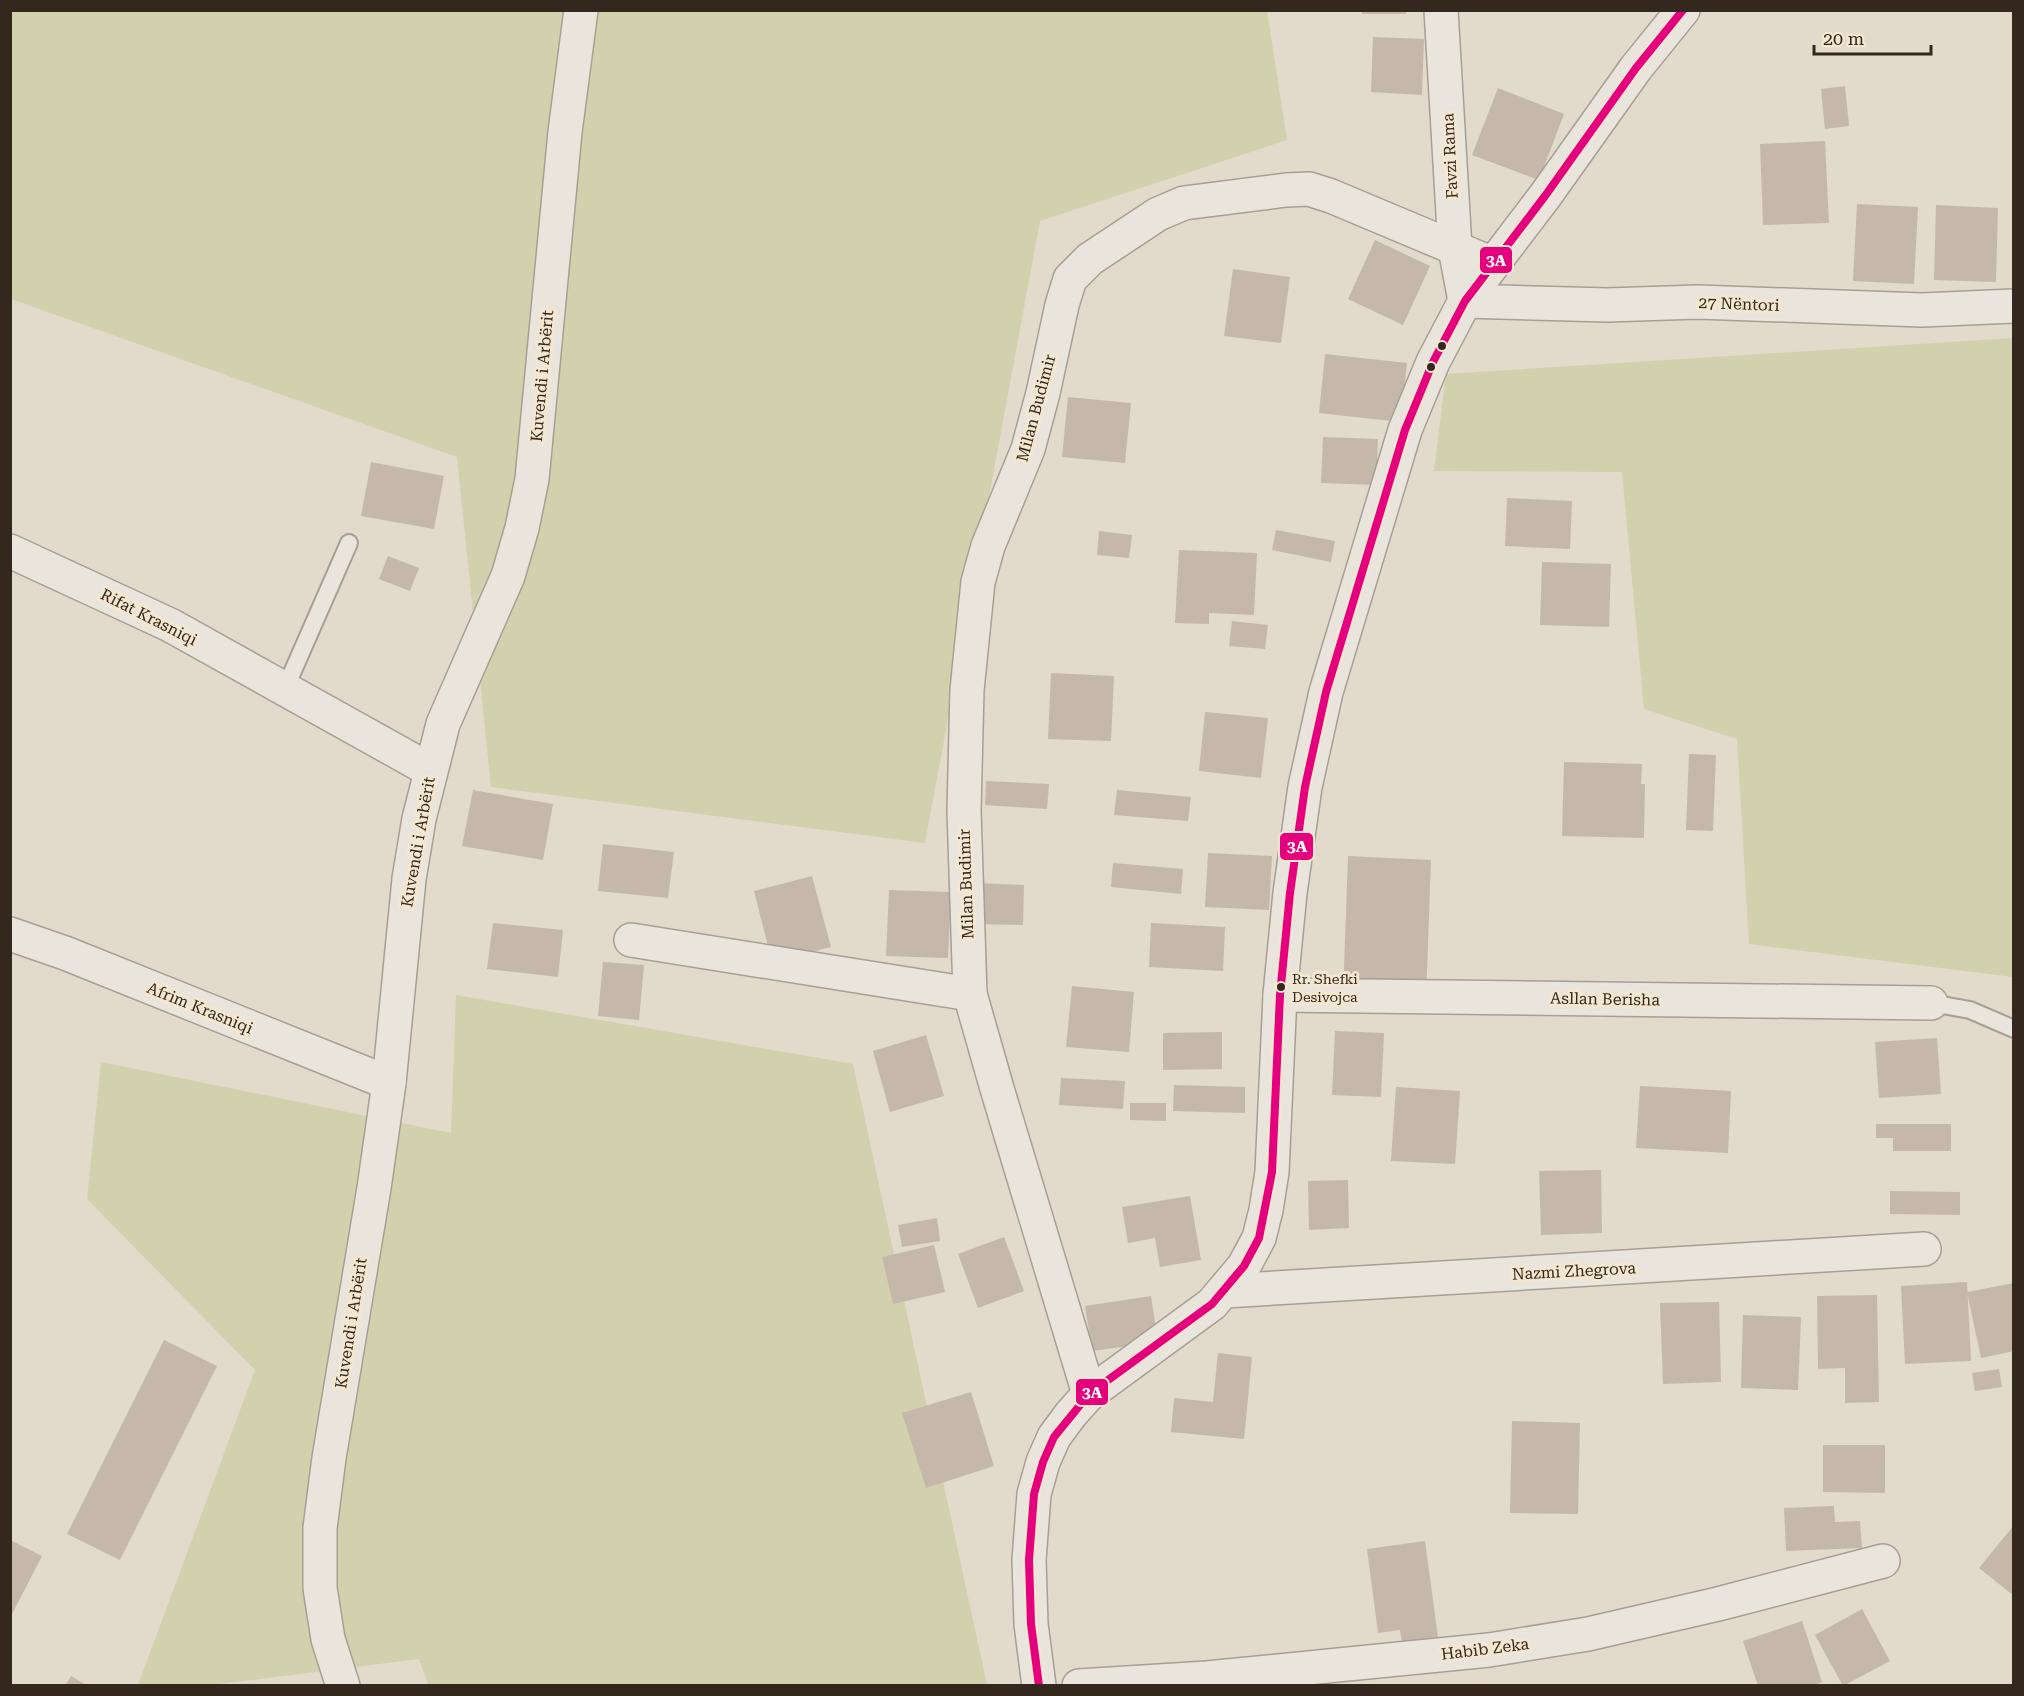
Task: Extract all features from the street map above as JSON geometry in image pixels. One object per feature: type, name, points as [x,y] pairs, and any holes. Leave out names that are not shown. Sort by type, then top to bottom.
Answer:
[{"type":"street","name":"Kuvendi i Arbërit","points":[[343,1686],[328,1639],[320,1588],[320,1528],[328,1458],[372,1200],[389,1083],[409,879],[430,770],[443,724],[508,576],[528,498],[539,411],[565,132],[581,10]]},
{"type":"street","name":"Favzi Rama","points":[[1441,10],[1455,248],[1465,301]]},
{"type":"street","points":[[1039,1686],[1030,1624],[1029,1560],[1034,1494],[1043,1462],[1054,1437],[1089,1394],[1212,1304],[1244,1266],[1259,1238],[1272,1172],[1280,995],[1290,893],[1305,787],[1326,692],[1405,429],[1433,362],[1465,301],[1545,196],[1636,68],[1683,10]]},
{"type":"street","name":"Milan Budimir","points":[[1089,1394],[970,994],[964,811],[967,690],[978,582],[987,546],[1028,449],[1070,279],[1090,259],[1158,214],[1184,203],[1309,189],[1331,196],[1493,264]]},
{"type":"street","name":"27 Nëntori","points":[[1465,301],[1607,304],[1698,302],[1922,310],[2013,306]]},
{"type":"street","name":"Rifat Krasniqi","points":[[10,551],[170,625],[430,770]]},
{"type":"street","name":"Afrim Krasniqi","points":[[10,934],[65,953],[389,1083]]},
{"type":"street","points":[[631,940],[970,994]]},
{"type":"street","name":"Asllan Berisha","points":[[1280,995],[1930,1003]]},
{"type":"street","name":"Nazmi Zhegrova","points":[[1225,1291],[1924,1249]]},
{"type":"street","name":"Habib Zeka","points":[[1079,1686],[1237,1680],[1489,1650],[1588,1634],[1883,1562]]},
{"type":"lane","points":[[285,689],[349,543]]},
{"type":"lane","points":[[1930,1003],[1970,1010],[2013,1029]]},
{"type":"green space","points":[[11,11],[1267,11],[1287,140],[1040,221],[925,843],[491,787],[457,457],[11,299]]},
{"type":"green space","points":[[2013,338],[2013,977],[1749,944],[1737,739],[1644,709],[1622,472],[1434,471],[1446,374]]},
{"type":"green space","points":[[456,995],[853,1064],[987,1685],[429,1686],[419,1659],[211,1685],[138,1685],[255,1370],[87,1199],[101,1062],[451,1133]]},
{"type":"building","points":[[1362,10],[1406,10],[1406,14],[1362,14]]},
{"type":"building","points":[[1373,37],[1424,39],[1422,95],[1371,92]]},
{"type":"building","points":[[1845,86],[1849,126],[1825,129],[1821,89]]},
{"type":"building","points":[[1498,88],[1564,114],[1539,180],[1472,155]]},
{"type":"building","points":[[1825,141],[1829,223],[1763,225],[1760,144]]},
{"type":"building","points":[[1857,204],[1918,207],[1914,284],[1853,281]]},
{"type":"building","points":[[1936,205],[1998,208],[1996,282],[1934,280]]},
{"type":"building","points":[[1375,240],[1430,266],[1403,325],[1348,299]]},
{"type":"building","points":[[1233,269],[1290,277],[1281,343],[1224,336]]},
{"type":"building","points":[[1325,354],[1407,363],[1401,422],[1319,413]]},
{"type":"building","points":[[1068,397],[1131,403],[1125,463],[1062,457]]},
{"type":"building","points":[[1323,437],[1378,439],[1376,485],[1321,483]]},
{"type":"building","points":[[371,462],[444,476],[434,529],[361,516]]},
{"type":"building","points":[[1507,498],[1572,501],[1570,549],[1505,546]]},
{"type":"building","points":[[1276,530],[1335,541],[1331,562],[1272,550]]},
{"type":"building","points":[[1099,531],[1132,535],[1129,558],[1097,555]]},
{"type":"building","points":[[1179,550],[1257,553],[1254,615],[1209,613],[1209,624],[1175,623]]},
{"type":"building","points":[[388,556],[419,568],[410,591],[379,579]]},
{"type":"building","points":[[1542,562],[1611,564],[1609,627],[1540,625]]},
{"type":"building","points":[[1232,621],[1268,625],[1265,649],[1229,646]]},
{"type":"building","points":[[1051,673],[1114,676],[1111,741],[1048,739]]},
{"type":"building","points":[[1205,712],[1268,718],[1261,778],[1199,771]]},
{"type":"building","points":[[1689,754],[1716,755],[1713,831],[1686,830]]},
{"type":"building","points":[[1564,762],[1642,764],[1641,784],[1645,784],[1644,838],[1562,836]]},
{"type":"building","points":[[986,781],[1049,784],[1047,809],[985,805]]},
{"type":"building","points":[[473,790],[553,804],[543,860],[462,846]]},
{"type":"building","points":[[1117,790],[1191,797],[1188,821],[1114,815]]},
{"type":"building","points":[[603,844],[674,852],[668,898],[598,891]]},
{"type":"building","points":[[1208,853],[1272,856],[1269,910],[1205,907]]},
{"type":"building","points":[[1348,856],[1431,860],[1426,999],[1343,996]]},
{"type":"building","points":[[1113,863],[1183,869],[1181,894],[1111,887]]},
{"type":"building","points":[[812,876],[831,947],[772,962],[754,891]]},
{"type":"building","points":[[977,883],[1024,885],[1023,925],[975,924]]},
{"type":"building","points":[[889,890],[951,892],[948,958],[886,956]]},
{"type":"building","points":[[493,923],[563,930],[558,977],[487,969]]},
{"type":"building","points":[[1151,923],[1225,927],[1223,971],[1149,967]]},
{"type":"building","points":[[603,962],[644,965],[639,1020],[598,1016]]},
{"type":"building","points":[[1072,986],[1134,992],[1129,1052],[1066,1047]]},
{"type":"building","points":[[1335,1031],[1384,1033],[1381,1097],[1332,1095]]},
{"type":"building","points":[[1222,1032],[1222,1069],[1163,1070],[1163,1033]]},
{"type":"building","points":[[926,1035],[944,1096],[890,1112],[873,1051]]},
{"type":"building","points":[[1937,1038],[1941,1094],[1879,1098],[1875,1042]]},
{"type":"building","points":[[1061,1078],[1125,1081],[1123,1109],[1059,1105]]},
{"type":"building","points":[[1174,1085],[1245,1087],[1245,1113],[1173,1111]]},
{"type":"building","points":[[1640,1086],[1731,1091],[1728,1153],[1636,1148]]},
{"type":"building","points":[[1396,1087],[1460,1091],[1455,1164],[1391,1161]]},
{"type":"building","points":[[1130,1103],[1166,1103],[1166,1121],[1130,1120]]},
{"type":"building","points":[[1876,1124],[1951,1124],[1951,1151],[1893,1151],[1893,1138],[1876,1138]]},
{"type":"building","points":[[1601,1170],[1602,1233],[1541,1235],[1539,1171]]},
{"type":"building","points":[[1348,1180],[1349,1228],[1309,1230],[1308,1181]]},
{"type":"building","points":[[1890,1191],[1960,1192],[1960,1215],[1890,1214]]},
{"type":"building","points":[[1190,1196],[1201,1260],[1160,1267],[1155,1238],[1128,1243],[1122,1207]]},
{"type":"building","points":[[937,1218],[940,1241],[902,1247],[898,1225]]},
{"type":"building","points":[[1004,1237],[1024,1291],[978,1308],[958,1254]]},
{"type":"building","points":[[934,1245],[945,1292],[893,1304],[882,1257]]},
{"type":"building","points":[[1967,1282],[1971,1361],[1905,1364],[1901,1286]]},
{"type":"building","points":[[2014,1283],[2014,1351],[1981,1358],[1967,1292]]},
{"type":"building","points":[[1877,1295],[1879,1402],[1845,1403],[1845,1368],[1818,1369],[1817,1296]]},
{"type":"building","points":[[1151,1296],[1158,1342],[1092,1351],[1085,1306]]},
{"type":"building","points":[[1719,1302],[1721,1382],[1663,1384],[1660,1303]]},
{"type":"building","points":[[1743,1315],[1801,1317],[1798,1390],[1741,1388]]},
{"type":"building","points":[[164,1340],[217,1366],[120,1560],[67,1534]]},
{"type":"building","points":[[1218,1353],[1252,1357],[1244,1439],[1171,1432],[1174,1398],[1213,1402]]},
{"type":"building","points":[[1999,1369],[2002,1387],[1975,1391],[1972,1373]]},
{"type":"building","points":[[971,1392],[994,1466],[926,1488],[902,1413]]},
{"type":"building","points":[[1512,1421],[1580,1423],[1578,1514],[1510,1513]]},
{"type":"building","points":[[1823,1445],[1885,1445],[1885,1493],[1823,1492]]},
{"type":"building","points":[[1834,1506],[1835,1522],[1860,1521],[1862,1548],[1786,1551],[1784,1508]]},
{"type":"building","points":[[2014,1525],[2014,1596],[1979,1568]]},
{"type":"building","points":[[10,1540],[42,1556],[10,1618]]},
{"type":"building","points":[[1425,1541],[1438,1637],[1402,1642],[1400,1630],[1378,1633],[1367,1549]]},
{"type":"building","points":[[1862,1609],[1890,1661],[1843,1686],[1815,1635]]},
{"type":"building","points":[[1802,1621],[1822,1682],[1812,1686],[1758,1686],[1743,1641]]},
{"type":"building","points":[[71,1676],[88,1686],[65,1686]]},
{"type":"transit line","name":"3A","points":[[1039,1686],[1031,1624],[1029,1560],[1034,1494],[1043,1462],[1054,1437],[1089,1394],[1212,1304],[1244,1266],[1259,1238],[1272,1172],[1280,995],[1290,893],[1305,787],[1326,692],[1405,430],[1433,362],[1465,301],[1545,196],[1636,68],[1683,10]]},
{"type":"place","name":"Rr. Shefki Desivojca","points":[[1281,987]]}]
